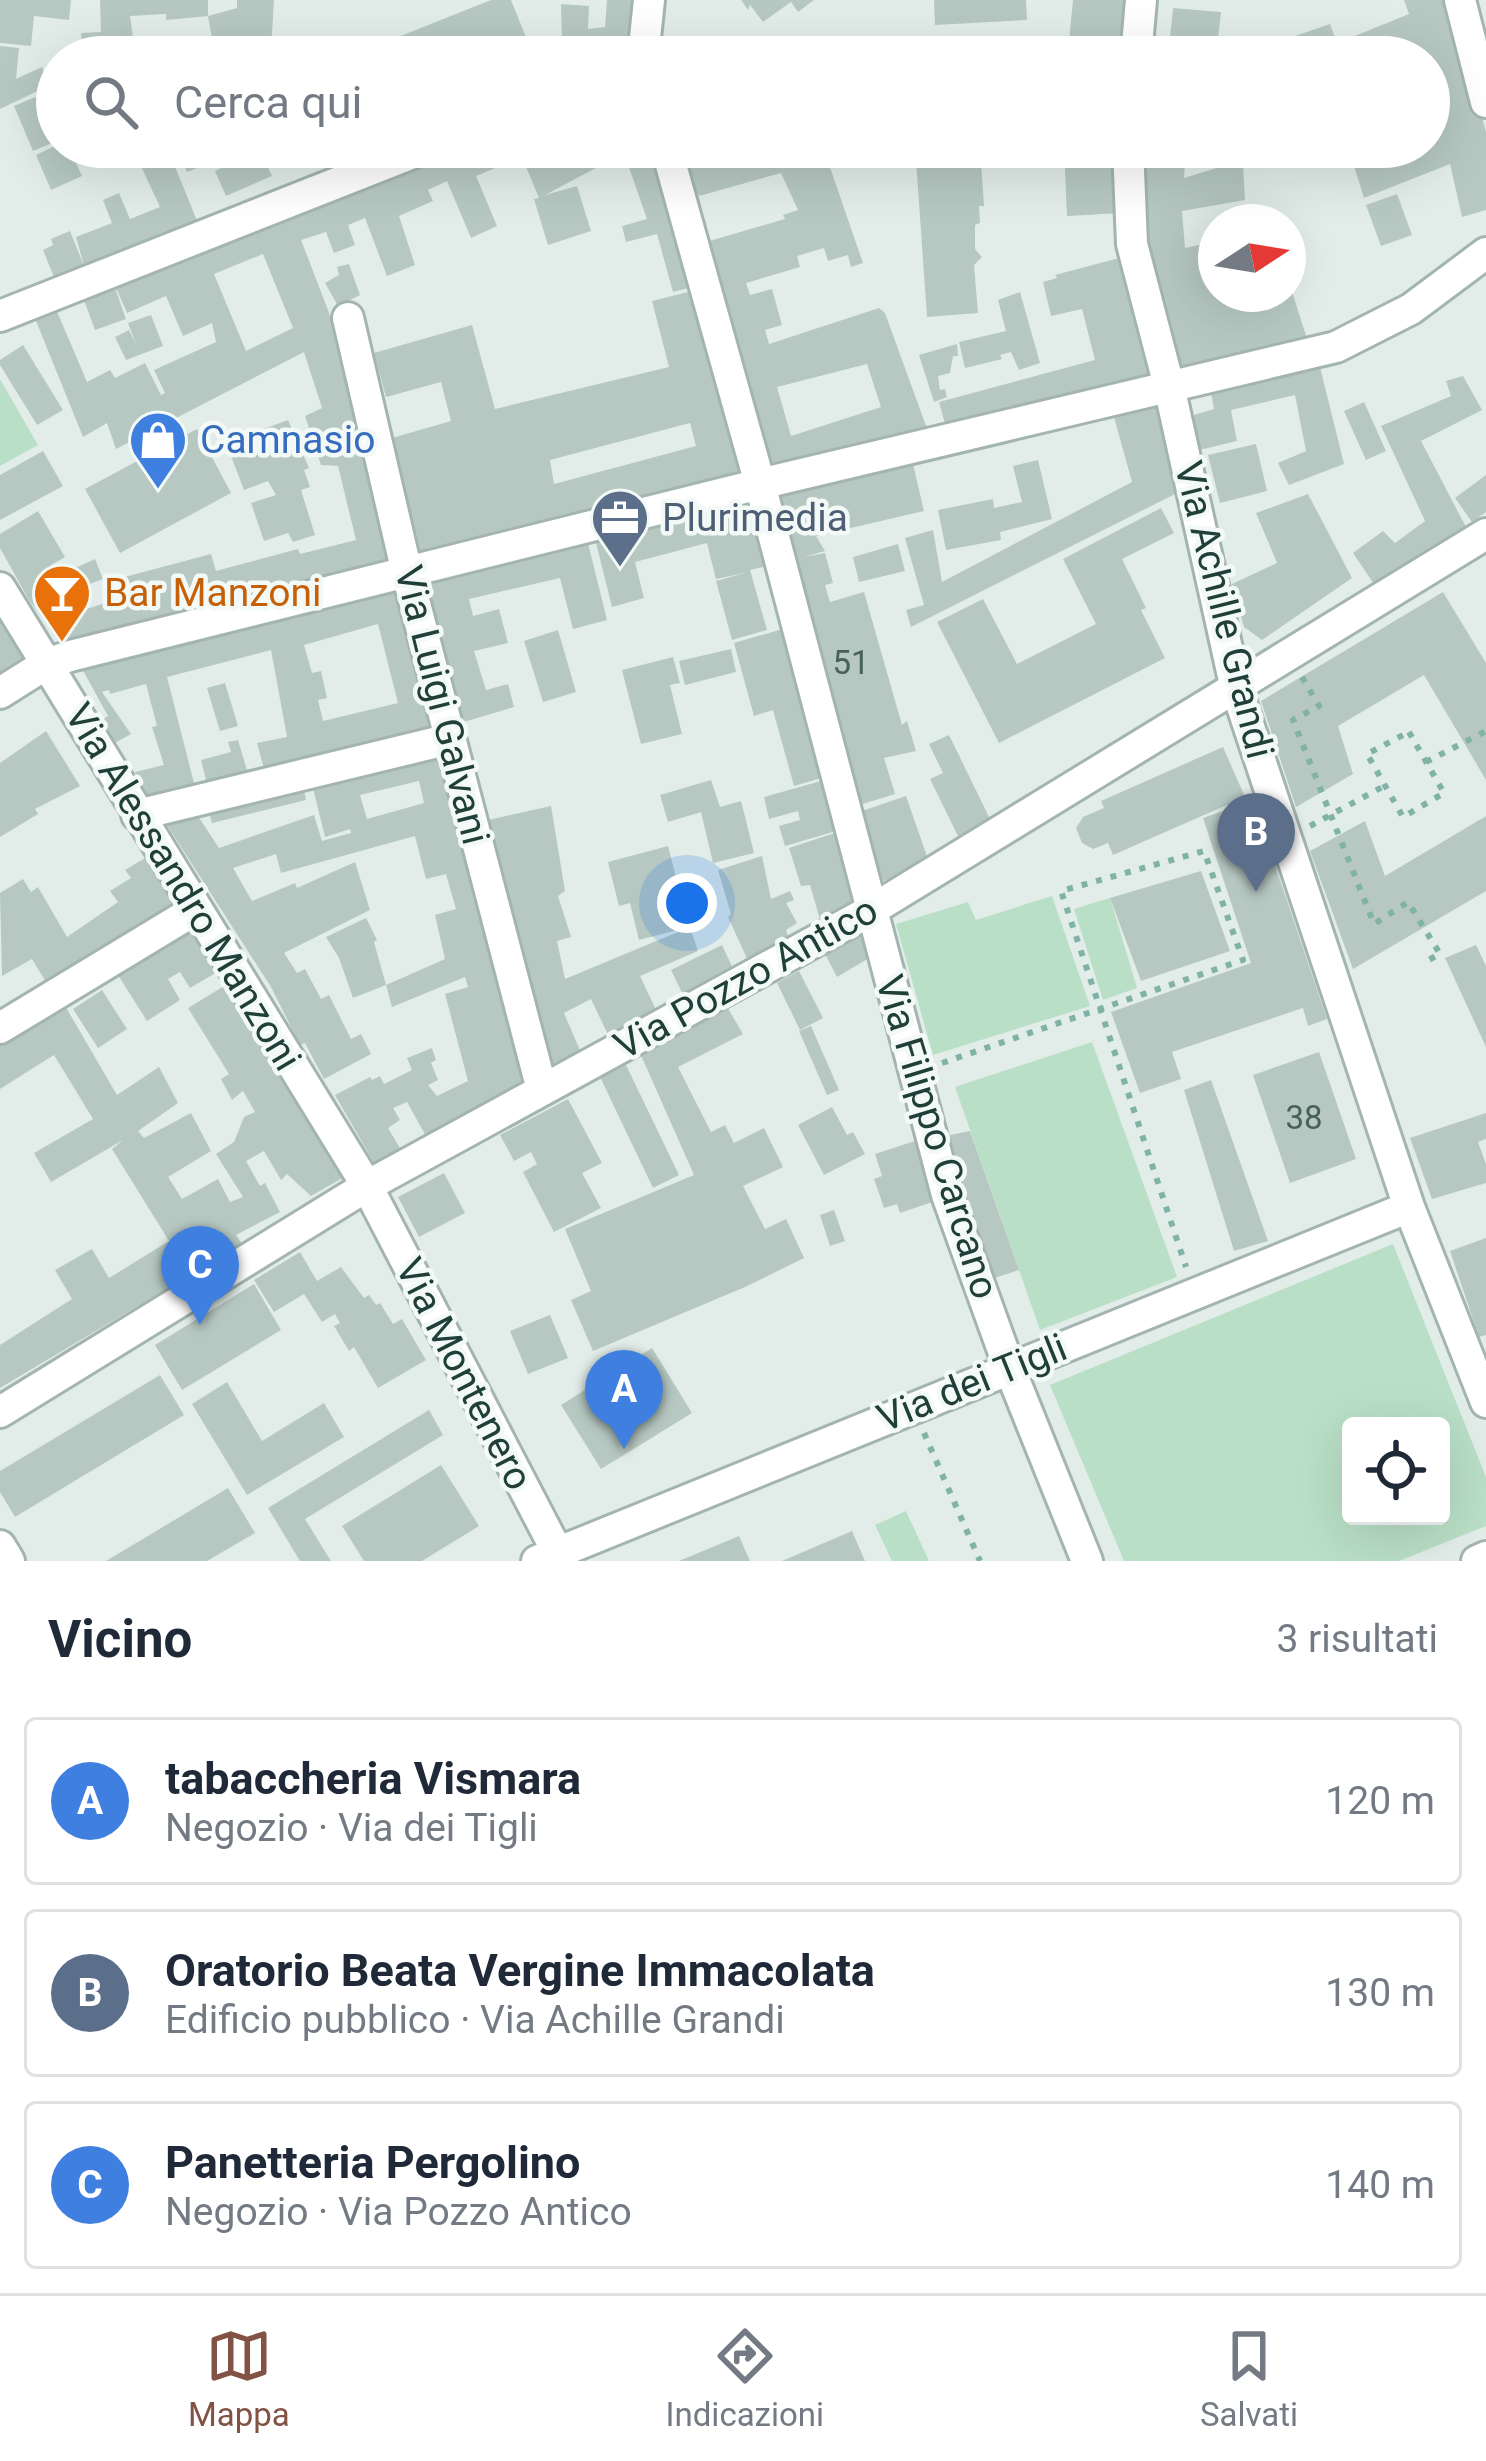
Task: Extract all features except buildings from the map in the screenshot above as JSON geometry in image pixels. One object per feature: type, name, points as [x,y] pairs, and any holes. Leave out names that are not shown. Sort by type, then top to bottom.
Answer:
[{"type":"street","points":[[645,36],[649,0]]},
{"type":"street","points":[[1138,36],[1141,0]]},
{"type":"street","points":[[1460,0],[1486,102]]},
{"type":"street","points":[[0,316],[375,168]]},
{"type":"street","name":"Via Filippo Carcano","points":[[672,168],[947,1195],[1087,1561]]},
{"type":"street","name":"Via Achille Grandi","points":[[1130,168],[1132,244],[1169,386],[1235,685],[1409,1207],[1486,1402]]},
{"type":"street","points":[[0,694],[46,664],[760,484],[1336,347],[1412,309],[1486,253]]},
{"type":"street","name":"Via Luigi Galvani","points":[[348,318],[407,573],[542,1090]]},
{"type":"street","name":"Via Pozzo Antico","points":[[0,1412],[367,1186],[870,911],[1486,534]]},
{"type":"street","name":"Via Alessandro Manzoni","points":[[0,588],[367,1186]]},
{"type":"street","points":[[136,815],[450,739]]},
{"type":"street","points":[[0,1028],[195,910]]},
{"type":"street","name":"Via Montenero","points":[[367,1186],[552,1558]]},
{"type":"street","name":"Via dei Tigli","points":[[552,1558],[1409,1207]]},
{"type":"street","points":[[0,1546],[9,1561]]},
{"type":"street","points":[[1477,1561],[1486,1557]]},
{"type":"path","points":[[1288,653],[1318,706],[1293,720],[1373,924],[1408,902],[1441,954],[1423,963]]},
{"type":"path","points":[[1426,761],[1486,731]]},
{"type":"path","points":[[1409,732],[1426,761],[1444,793],[1403,817],[1367,754],[1409,732]]},
{"type":"path","points":[[1286,838],[1386,785]]},
{"type":"path","points":[[939,1064],[1097,1010],[1243,960],[1204,851],[1061,892],[1097,1010],[1195,1293]]},
{"type":"path","points":[[912,1407],[980,1561]]},
{"type":"green space","points":[[0,379],[38,445],[0,466]]},
{"type":"green space","points":[[1052,896],[1090,1006],[933,1055],[896,924],[968,902],[976,920]]},
{"type":"green space","points":[[1110,898],[1137,988],[1103,1000],[1074,909]]},
{"type":"green space","points":[[1092,1042],[1177,1277],[1040,1330],[955,1087]]},
{"type":"green space","points":[[1393,1244],[1486,1477],[1486,1526],[1399,1561],[1124,1561],[1050,1385]]},
{"type":"green space","points":[[906,1511],[929,1561],[892,1561],[875,1525]]},
{"type":"place","name":"Camnasio","points":[[158,491]]},
{"type":"place","name":"Plurimedia","points":[[620,569]]},
{"type":"place","name":"Bar Manzoni","points":[[62,644]]},
{"type":"place","name":"Oratorio Beata Vergine Immacolata","points":[[1256,892]]},
{"type":"place","name":"Panetteria Pergolino","points":[[200,1325]]},
{"type":"place","name":"tabaccheria Vismara","points":[[624,1449]]}]
